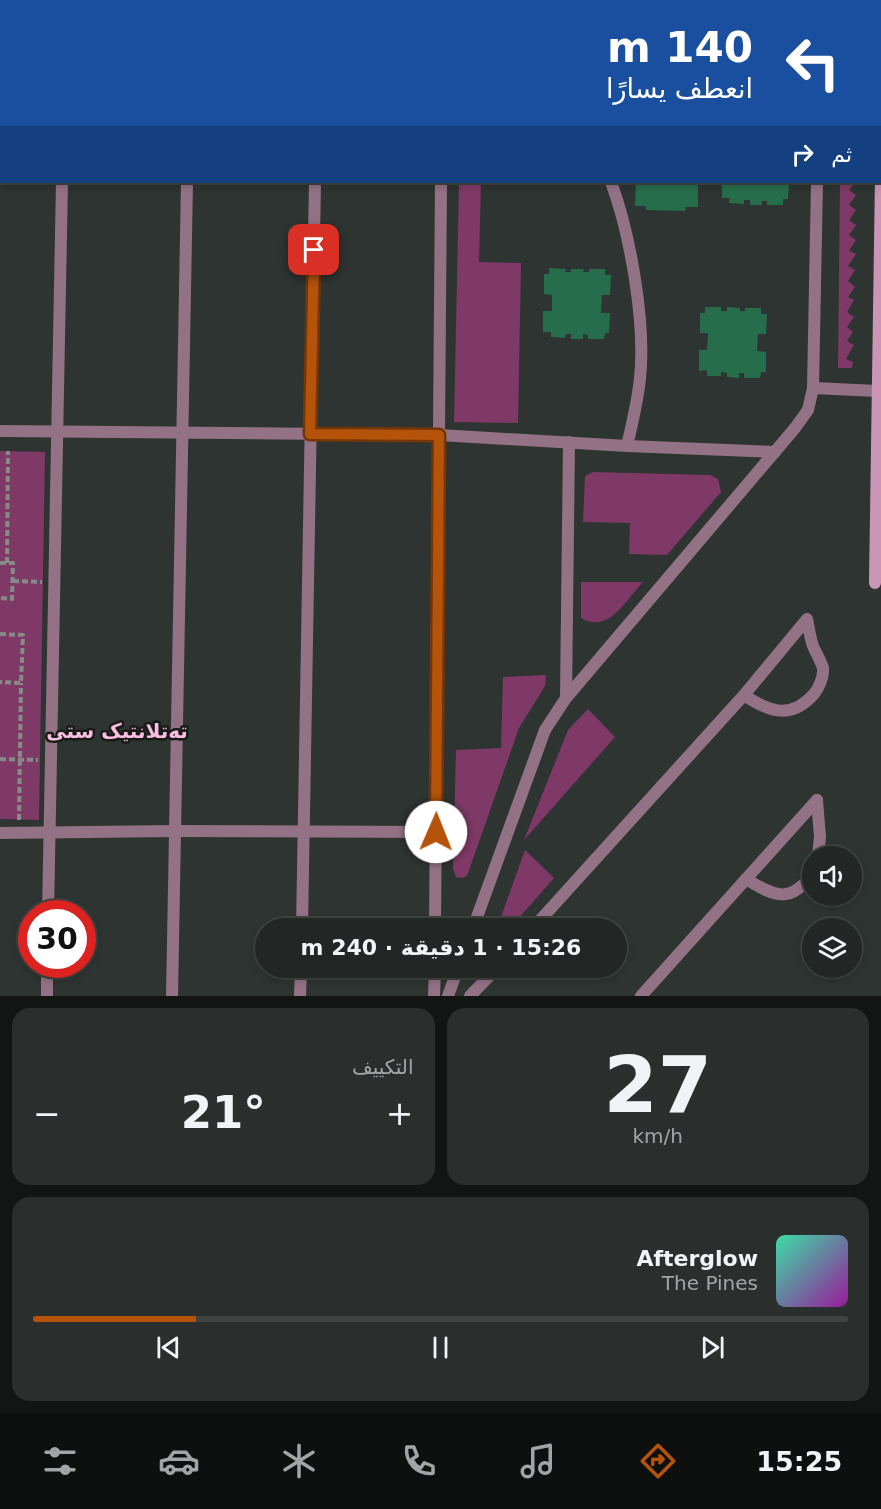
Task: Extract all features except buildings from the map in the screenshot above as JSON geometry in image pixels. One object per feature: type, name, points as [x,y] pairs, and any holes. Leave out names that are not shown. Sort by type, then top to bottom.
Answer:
[{"type":"street","points":[[48,900],[62,183]]},
{"type":"street","points":[[172,996],[187,183]]},
{"type":"street","points":[[302,918],[315,183]]},
{"type":"street","points":[[435,918],[441,183]]},
{"type":"street","points":[[610,183],[627,241],[640,312],[640,378],[627,446]]},
{"type":"street","points":[[477,918],[545,730],[566,698],[803,420],[812,399],[813,388],[817,183]]},
{"type":"street","points":[[878,583],[881,183]]},
{"type":"street","points":[[813,388],[879,387]]},
{"type":"street","points":[[0,431],[439,435],[774,452]]},
{"type":"street","points":[[566,698],[569,442]]},
{"type":"street","points":[[542,918],[744,695],[807,619],[813,646],[823,669],[817,690],[807,702],[792,710],[782,711],[762,707],[744,695]]},
{"type":"street","points":[[641,996],[817,800],[819,846]]},
{"type":"street","points":[[0,833],[436,832]]},
{"type":"street","points":[[746,879],[777,895],[788,895],[802,885]]},
{"type":"street","points":[[47,978],[47,996]]},
{"type":"street","points":[[300,996],[301,978]]},
{"type":"street","points":[[434,996],[435,978]]},
{"type":"street","points":[[448,996],[455,978]]},
{"type":"street","points":[[470,996],[487,978]]},
{"type":"path","points":[[7,563],[8,451]]},
{"type":"path","points":[[0,563],[13,563],[12,598],[0,598]]},
{"type":"path","points":[[13,581],[43,582]]},
{"type":"path","points":[[0,634],[22,635],[19,820]]},
{"type":"path","points":[[0,682],[21,683]]},
{"type":"path","points":[[0,759],[40,760]]},
{"type":"shaded area","points":[[459,183],[481,183],[479,262],[521,263],[518,423],[454,422]]},
{"type":"shaded area","points":[[840,183],[854,183],[849,190],[856,195],[849,205],[856,210],[849,220],[856,225],[849,235],[856,240],[849,251],[856,254],[848,266],[855,270],[848,281],[855,287],[848,297],[854,300],[847,312],[854,317],[847,327],[853,332],[847,341],[854,345],[846,359],[853,362],[852,368],[838,368]]},
{"type":"shaded area","points":[[0,451],[45,452],[39,820],[0,819]]},
{"type":"shaded area","points":[[593,472],[710,475],[718,479],[721,492],[667,555],[629,554],[630,523],[583,522],[585,476]]},
{"type":"shaded area","points":[[581,582],[643,582],[616,613],[600,622],[591,622],[581,618]]},
{"type":"shaded area","points":[[546,675],[545,686],[519,728],[467,876],[456,877],[453,868],[456,750],[501,748],[503,677]]},
{"type":"shaded area","points":[[588,709],[615,737],[524,840],[568,730]]},
{"type":"shaded area","points":[[525,850],[554,878],[519,918],[501,918]]},
{"type":"district","name":"تەتلانتیک ستی","points":[[117,731]]},
{"type":"route","points":[[314,250],[310,434],[439,435],[436,832]]}]
